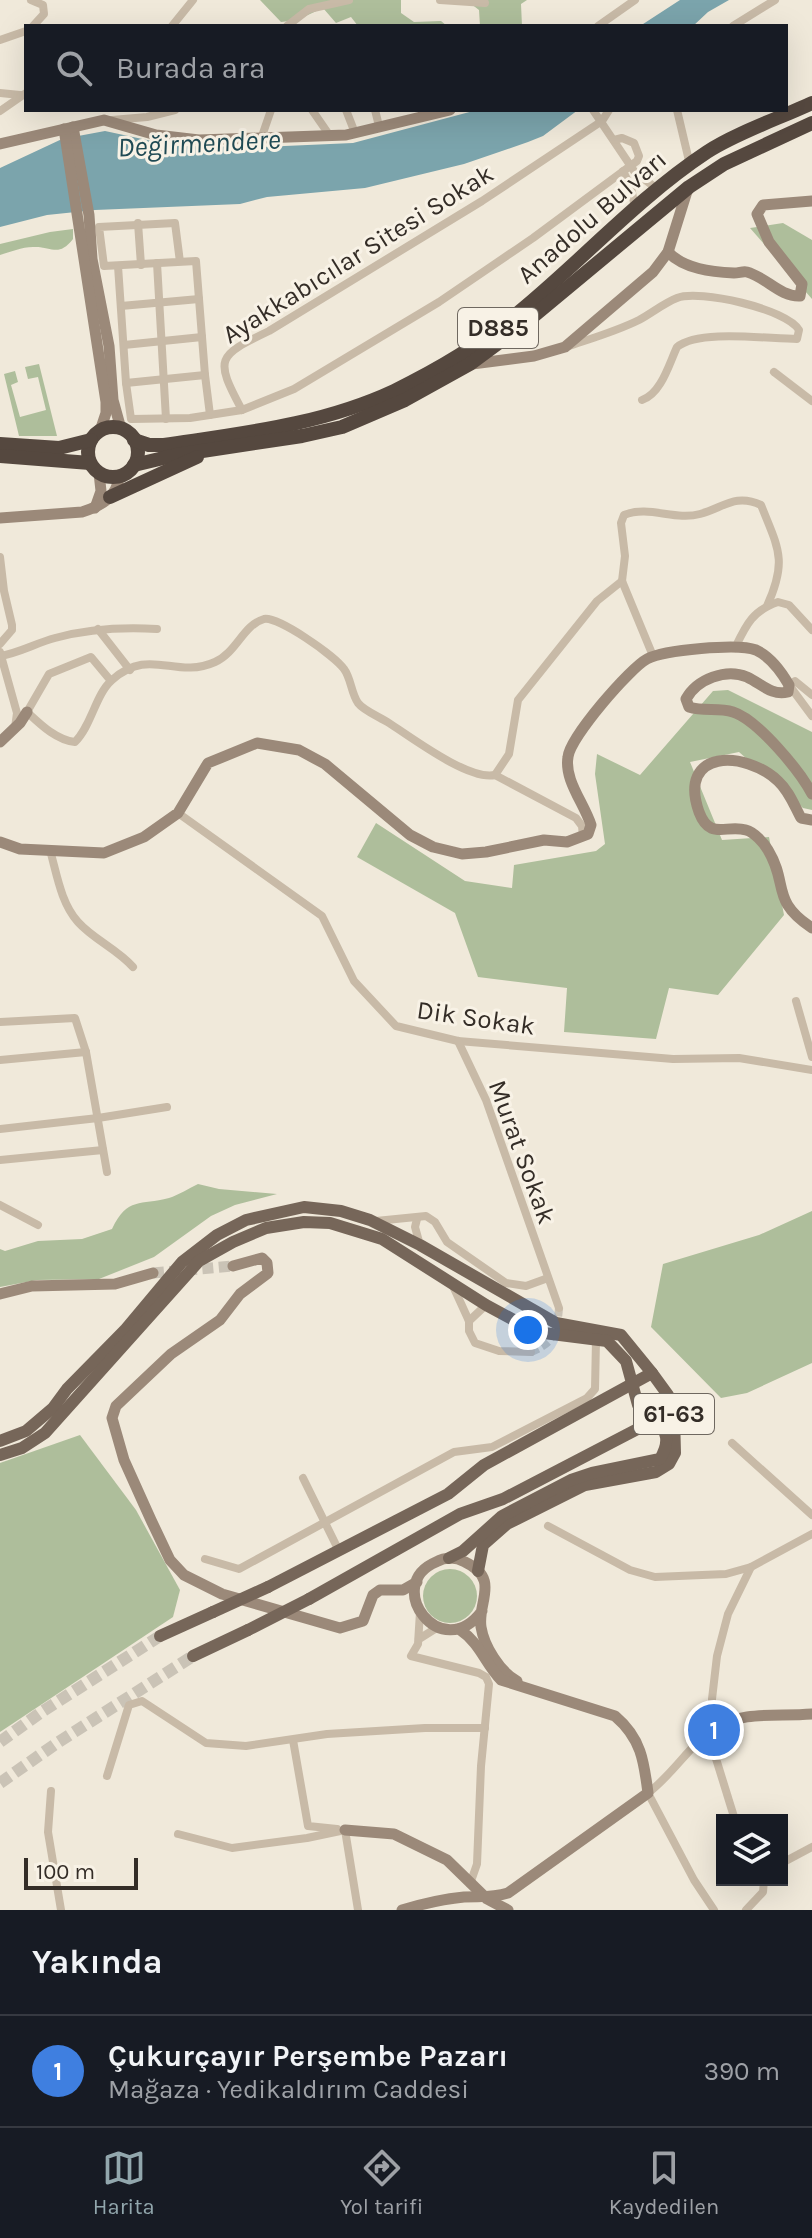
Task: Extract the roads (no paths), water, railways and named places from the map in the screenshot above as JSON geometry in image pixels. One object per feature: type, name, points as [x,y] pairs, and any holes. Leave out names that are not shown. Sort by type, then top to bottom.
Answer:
[{"type":"highway","name":"Anadolu Bulvarı","points":[[134,440],[149,445],[164,445],[301,424],[340,414],[395,390],[463,352],[511,319],[657,189],[710,150],[812,103]]},
{"type":"highway","name":"Anadolu Bulvarı","points":[[119,477],[134,465],[176,455],[342,427],[405,400],[470,364],[525,323],[689,187],[724,164],[812,123]]},
{"type":"highway","points":[[0,444],[59,448],[126,424],[138,452],[134,465]]},
{"type":"highway","points":[[95,435],[88,455],[95,468]]},
{"type":"highway","points":[[110,497],[210,451]]},
{"type":"highway","points":[[0,456],[95,468],[119,477]]},
{"type":"main road","points":[[0,1441],[26,1431],[53,1408],[182,1262],[217,1235],[246,1220],[304,1207],[341,1211],[373,1222],[420,1245],[556,1323],[621,1335],[652,1373]]},
{"type":"main road","points":[[0,1455],[22,1448],[45,1433],[199,1261],[266,1228],[304,1222],[330,1223],[382,1239],[486,1305],[536,1332],[607,1341],[626,1361],[631,1385]]},
{"type":"main road","name":"61-63","points":[[160,1636],[268,1587],[448,1494],[484,1465],[652,1373],[668,1395],[673,1409],[675,1453],[669,1464],[656,1472],[585,1485],[507,1524],[483,1545],[478,1571]]},
{"type":"main road","name":"61-63","points":[[449,1558],[463,1551],[488,1525],[502,1516],[571,1480],[660,1459],[667,1448],[666,1433],[659,1424],[651,1422],[638,1405],[631,1385]]},
{"type":"main road","name":"61-63","points":[[193,1656],[309,1599],[460,1514],[503,1499],[673,1409]]},
{"type":"street","points":[[31,0],[43,5],[44,14],[35,24]]},
{"type":"street","points":[[174,24],[193,0]]},
{"type":"street","points":[[290,24],[309,9],[349,0]]},
{"type":"street","points":[[440,0],[485,3]]},
{"type":"street","points":[[601,24],[635,0]]},
{"type":"street","points":[[736,24],[775,0]]},
{"type":"street","points":[[0,40],[24,32]]},
{"type":"street","points":[[0,93],[23,94]]},
{"type":"street","points":[[0,111],[23,94]]},
{"type":"street","points":[[0,144],[70,133],[104,120],[147,117],[167,112]]},
{"type":"street","points":[[261,139],[270,112]]},
{"type":"street","points":[[314,112],[330,136]]},
{"type":"street","points":[[347,112],[355,133]]},
{"type":"street","points":[[376,112],[379,126]]},
{"type":"street","points":[[677,112],[690,165]]},
{"type":"street","points":[[104,120],[156,135],[199,140],[261,139],[355,133],[418,114]]},
{"type":"street","points":[[597,115],[614,140],[627,168],[635,209]]},
{"type":"street","name":"Ayakkabıcılar Sitesi Sokak","points":[[242,410],[223,373],[226,357],[232,349],[269,331],[482,201],[597,115]]},
{"type":"street","points":[[70,133],[106,402],[106,413],[95,435]]},
{"type":"street","points":[[126,424],[242,410],[294,389],[439,302],[533,238],[627,168],[639,156],[634,143],[622,138],[614,140]]},
{"type":"street","points":[[627,168],[657,189]]},
{"type":"street","points":[[565,347],[653,272],[668,252],[689,187]]},
{"type":"street","points":[[668,252],[686,266],[746,272],[790,296],[800,296],[802,284],[769,242],[757,214],[763,205],[812,201]]},
{"type":"street","points":[[83,214],[109,346],[113,400],[126,424]]},
{"type":"street","points":[[138,223],[141,265]]},
{"type":"street","points":[[180,262],[175,223],[99,227],[104,266],[141,265],[196,261],[210,415]]},
{"type":"street","points":[[157,263],[166,419]]},
{"type":"street","points":[[118,266],[126,424]]},
{"type":"street","points":[[470,364],[534,356],[612,332],[679,297],[699,295],[769,310],[792,322],[799,330],[797,339],[692,339],[681,343],[657,389],[649,398],[642,400]]},
{"type":"street","points":[[121,306],[199,299]]},
{"type":"street","points":[[124,345],[202,337]]},
{"type":"street","points":[[774,372],[812,401]]},
{"type":"street","points":[[126,383],[205,375]]},
{"type":"street","points":[[95,468],[101,491],[95,508]]},
{"type":"street","points":[[0,518],[82,512],[95,508],[115,493],[119,477]]},
{"type":"street","points":[[653,656],[622,581],[625,556],[621,523],[624,515],[644,511],[699,515],[718,505],[749,499],[761,505],[767,524],[774,533],[780,557],[778,582],[767,606]]},
{"type":"street","points":[[0,557],[12,630],[0,644]]},
{"type":"street","points":[[27,712],[45,728],[69,742],[75,742],[85,732],[111,681],[130,670],[155,662],[183,669],[198,669],[219,660],[238,645],[254,623],[266,618],[294,629],[344,668],[359,703],[452,764],[488,777],[495,775],[509,754],[513,714],[518,700],[597,601],[622,581]]},
{"type":"street","points":[[735,648],[747,621],[778,602],[789,605],[812,630]]},
{"type":"street","points":[[98,629],[130,670]]},
{"type":"street","points":[[15,729],[17,713],[1,654],[53,638],[98,629],[157,629]]},
{"type":"street","points":[[0,842],[20,849],[104,853],[144,837],[178,813],[208,763],[257,743],[299,750],[325,764],[410,835],[433,847],[462,854],[544,840],[567,842],[588,834],[591,825],[568,775],[570,745],[581,728],[635,668],[653,656],[753,649],[770,659],[812,716]]},
{"type":"street","points":[[1,740],[15,729],[49,674],[91,657],[111,681]]},
{"type":"street","points":[[812,695],[795,681],[789,685],[788,692],[781,694],[736,674],[703,681],[691,690],[686,699],[689,707],[698,710],[720,709],[738,714],[794,765],[812,794]]},
{"type":"street","points":[[812,820],[801,818],[780,783],[750,763],[718,761],[705,766],[696,777],[700,813],[706,825],[715,830],[746,829],[760,839],[769,851],[789,909],[812,928]]},
{"type":"street","points":[[495,775],[576,818],[582,826],[583,837]]},
{"type":"street","name":"Dik Sokak","points":[[178,813],[322,916],[354,981],[396,1026],[458,1041],[673,1059],[739,1058],[812,1070]]},
{"type":"street","points":[[50,850],[67,906],[80,925],[120,952],[133,967]]},
{"type":"street","points":[[796,1001],[812,1057]]},
{"type":"street","points":[[0,1022],[75,1018],[86,1052],[107,1172]]},
{"type":"street","name":"Murat Sokak","points":[[458,1041],[486,1100],[559,1308]]},
{"type":"street","points":[[0,1060],[86,1052]]},
{"type":"street","points":[[0,1129],[167,1107]]},
{"type":"street","points":[[0,1160],[103,1150]]},
{"type":"street","points":[[0,1205],[38,1225]]},
{"type":"street","points":[[373,1222],[426,1216],[435,1222],[447,1242],[506,1283],[526,1286],[548,1278]]},
{"type":"street","points":[[417,1219],[415,1227],[420,1245]]},
{"type":"street","points":[[233,1266],[262,1258],[267,1263],[268,1273],[240,1294],[220,1320],[171,1354],[116,1406],[112,1418],[135,1486],[170,1560],[184,1575],[222,1594],[340,1628],[363,1621],[373,1595],[380,1590],[403,1590],[417,1582],[429,1565],[449,1558],[470,1564],[478,1571],[486,1591],[481,1626],[500,1668],[532,1690]]},
{"type":"street","points":[[0,1294],[32,1286],[115,1284],[153,1273]]},
{"type":"street","points":[[452,1284],[469,1321],[469,1331],[475,1343],[499,1351],[531,1352]]},
{"type":"street","points":[[469,1321],[486,1305]]},
{"type":"street","points":[[205,1559],[239,1569],[454,1452],[492,1447],[587,1398],[595,1389],[596,1340]]},
{"type":"street","points":[[732,1443],[812,1515]]},
{"type":"street","points":[[303,1478],[338,1549]]},
{"type":"street","points":[[548,1526],[630,1570],[655,1577],[726,1574],[751,1567],[812,1534]]},
{"type":"street","points":[[733,1814],[713,1749],[712,1699],[717,1656],[728,1614],[751,1567]]},
{"type":"street","points":[[417,1582],[415,1599],[427,1621],[438,1627],[459,1629],[477,1643],[501,1680],[615,1716],[630,1729],[642,1762],[648,1793],[694,1880],[714,1910]]},
{"type":"street","points":[[403,1590],[415,1599]]},
{"type":"street","points":[[459,1629],[476,1619],[482,1611]]},
{"type":"street","points":[[420,1612],[419,1639],[411,1656],[486,1677],[489,1684],[481,1766],[477,1864],[467,1897]]},
{"type":"street","points":[[419,1639],[438,1627]]},
{"type":"street","points":[[107,1776],[129,1705],[136,1701],[142,1701],[206,1743],[246,1746],[327,1734],[485,1728]]},
{"type":"street","points":[[402,1910],[425,1903],[467,1897],[487,1899],[508,1893],[662,1782],[697,1742],[727,1720],[751,1714],[777,1717],[812,1714]]},
{"type":"street","points":[[293,1740],[308,1826],[394,1834],[447,1860],[487,1899],[508,1910]]},
{"type":"street","points":[[51,1791],[48,1832],[61,1910]]},
{"type":"street","points":[[178,1834],[232,1848],[345,1830]]},
{"type":"street","points":[[345,1830],[358,1910]]},
{"type":"street","points":[[788,1860],[812,1847]]},
{"type":"street","points":[[746,1910],[763,1892],[764,1886]]},
{"type":"water","points":[[680,0],[729,0],[695,24],[643,24]]},
{"type":"water","points":[[469,112],[575,112],[543,136],[528,142],[464,164],[365,188],[267,197],[240,204],[47,215],[0,227],[0,168],[62,139],[105,131],[175,146],[262,147],[353,143]]},
{"type":"tunnel","points":[[153,1273],[233,1266]]},
{"type":"tunnel","points":[[531,1352],[550,1340],[557,1324],[559,1308]]},
{"type":"tunnel","points":[[0,1742],[160,1636]]},
{"type":"tunnel","points":[[0,1783],[193,1656]]},
{"type":"place","name":"Çukurçayır Perşembe Pazarı","points":[[714,1730]]},
{"type":"water label","name":"Değirmendere","points":[[199,143]]}]
